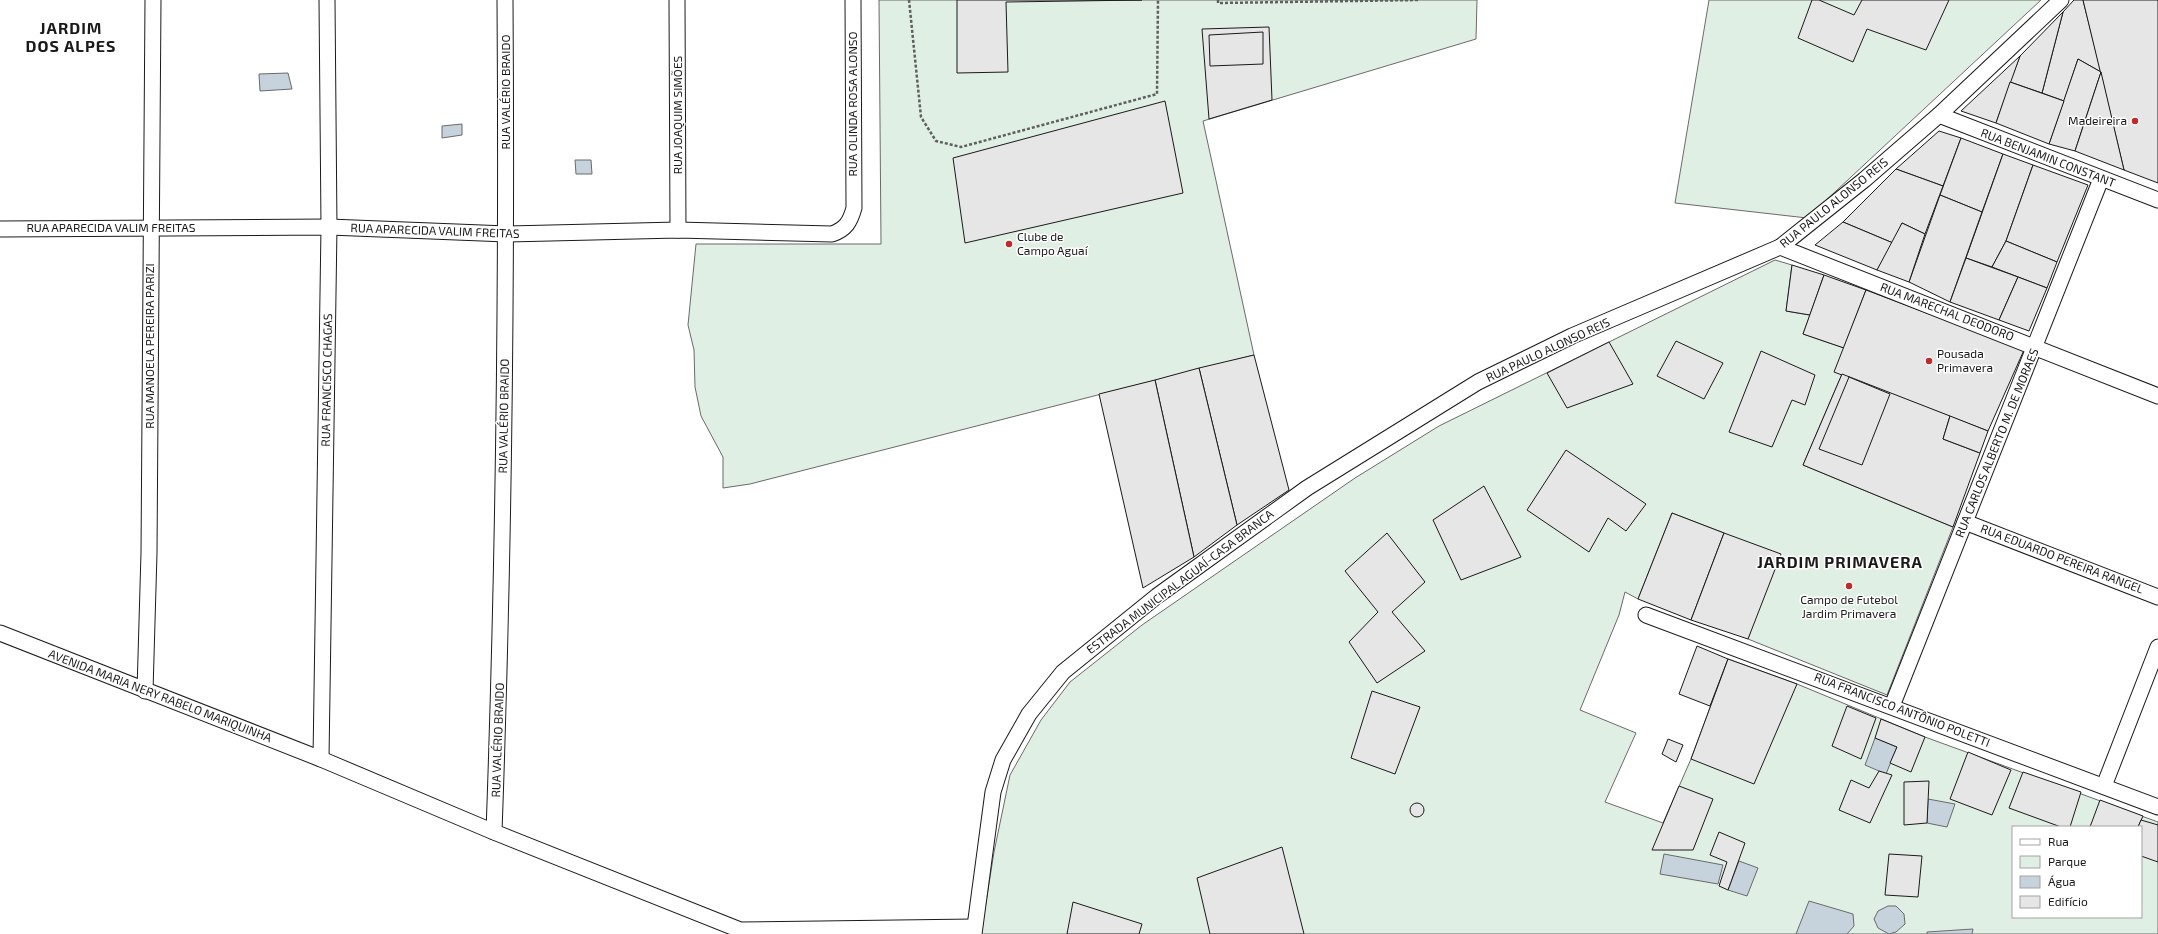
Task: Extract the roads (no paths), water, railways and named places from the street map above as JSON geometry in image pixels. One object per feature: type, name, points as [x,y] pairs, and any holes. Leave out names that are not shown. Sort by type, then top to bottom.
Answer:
[{"type":"street","name":"RUA MANOELA PEREIRA PARIZI","points":[[145,691],[150,545],[150,228],[153,0]]},
{"type":"street","name":"RUA FRANCISCO CHAGAS","points":[[321,759],[329,227],[327,0]]},
{"type":"street","name":"RUA VALÉRIO BRAIDO","points":[[494,832],[500,670],[507,234],[505,0]]},
{"type":"street","name":"RUA JOAQUIM SIMÕES","points":[[677,0],[678,230]]},
{"type":"street","name":"RUA OLINDA ROSA ALONSO","points":[[853,0],[854,208]]},
{"type":"street","name":"RUA PAULO ALONSO REIS","points":[[1478,382],[1572,336],[1780,247],[1864,180],[1939,115],[2061,0]]},
{"type":"street","name":"RUA BENJAMIN CONSTANT","points":[[1939,115],[2100,179],[2158,200]]},
{"type":"street","name":"RUA CARLOS ALBERTO M. DE MORAES","points":[[1892,706],[2036,347],[2100,179]]},
{"type":"street","name":"RUA APARECIDA VALIM FREITAS","points":[[0,229],[329,227],[507,234],[678,230],[832,234],[842,231],[848,224],[854,208]]},
{"type":"street","name":"RUA MARECHAL DEODORO","points":[[1780,247],[2158,396]]},
{"type":"street","name":"ESTRADA MUNICIPAL AGUAÍ-CASA BRANCA","points":[[974,930],[993,792],[1003,760],[1030,714],[1062,672],[1157,596],[1306,488],[1478,382]]},
{"type":"street","name":"RUA EDUARDO PEREIRA RANGEL","points":[[1965,522],[2158,597]]},
{"type":"street","name":"RUA FRANCISCO ANTÔNIO POLETTI","points":[[1646,615],[2158,807]]},
{"type":"street","name":"AVENIDA MARIA NERY RABELO MARIQUINHA","points":[[0,633],[321,759],[494,832],[742,932]]},
{"type":"street","points":[[2104,786],[2158,647]]},
{"type":"street","points":[[742,932],[974,930]]},
{"type":"water","points":[[288,73],[292,89],[260,91],[259,74]]},
{"type":"water","points":[[462,124],[462,135],[442,138],[442,126]]},
{"type":"water","points":[[575,160],[591,160],[592,174],[576,174]]},
{"type":"water","points":[[1875,738],[1897,747],[1886,774],[1865,765]]},
{"type":"water","points":[[1928,799],[1955,804],[1947,827],[1927,823]]},
{"type":"water","points":[[1664,854],[1723,865],[1718,884],[1660,874]]},
{"type":"water","points":[[1739,861],[1758,868],[1747,896],[1728,890]]},
{"type":"water","points":[[1809,901],[1853,914],[1854,926],[1847,934],[1796,934]]},
{"type":"water","points":[[1888,906],[1896,906],[1904,914],[1905,924],[1896,932],[1889,934],[1878,928],[1874,919],[1878,911]]},
{"type":"water","points":[[1973,929],[1972,934],[1927,934],[1927,932]]},
{"type":"place","name":"Madeireira","points":[[2135,121]]},
{"type":"place","name":"Clube de Campo Aguaí","points":[[1009,244]]},
{"type":"place","name":"Pousada Primavera","points":[[1929,361]]},
{"type":"place","name":"Campo de Futebol Jardim Primavera","points":[[1849,586]]},
{"type":"district","name":"JARDIM DOS ALPES","points":[[71,37]]},
{"type":"district","name":"JARDIM PRIMAVERA","points":[[1840,562]]}]
